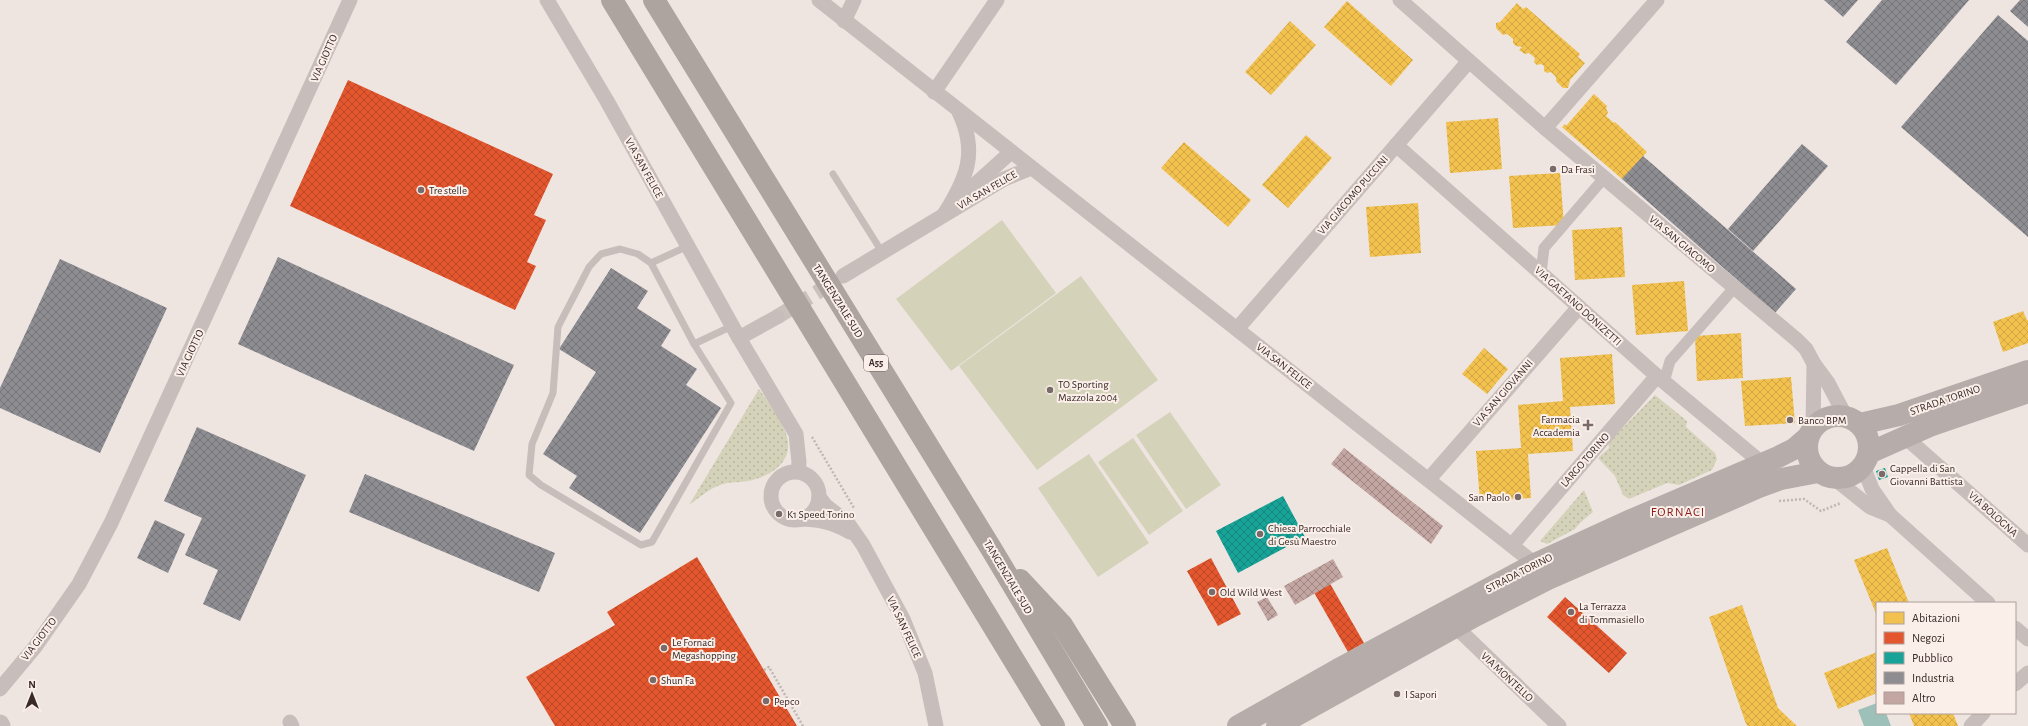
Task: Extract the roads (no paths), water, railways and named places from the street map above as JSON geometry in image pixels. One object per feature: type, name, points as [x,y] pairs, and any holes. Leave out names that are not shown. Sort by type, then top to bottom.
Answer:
[{"type":"highway","points":[[612,0],[1054,726]]},
{"type":"highway","name":"TANGENZIALE SUD","points":[[654,0],[992,550],[1097,726]]},
{"type":"highway","points":[[992,550],[1062,625],[1125,726]]},
{"type":"main road","name":"STRADA TORINO","points":[[1853,421],[1899,415],[2028,371]]},
{"type":"main road","name":"STRADA TORINO","points":[[1866,460],[1904,436],[2028,392]]},
{"type":"main road","points":[[1830,416],[1853,421],[1866,433],[1870,443],[1866,460],[1853,475],[1826,475],[1812,465],[1808,457],[1806,448],[1810,433],[1821,421],[1830,416]]},
{"type":"main road","name":"STRADA TORINO","points":[[1238,726],[1337,670],[1535,564],[1630,520],[1763,464],[1794,449],[1810,433]]},
{"type":"main road","name":"STRADA TORINO","points":[[1277,726],[1455,626],[1548,579],[1759,487],[1789,478],[1826,475]]},
{"type":"street","name":"VIA GIOTTO","points":[[0,688],[35,647],[79,584],[111,524],[350,0]]},
{"type":"street","name":"VIA SAN FELICE","points":[[547,0],[607,100],[736,332],[796,434],[799,462],[798,471],[806,474],[814,480],[818,488],[819,497],[826,506],[847,522],[863,545],[903,619],[925,673],[936,726]]},
{"type":"street","name":"VIA SAN FELICE","points":[[818,0],[1535,564]]},
{"type":"street","points":[[844,21],[854,0]]},
{"type":"street","points":[[934,92],[998,0]]},
{"type":"street","name":"VIA SAN GIACOMO","points":[[1400,0],[1545,128],[1797,340],[1806,349],[1814,364],[1853,421]]},
{"type":"street","points":[[1545,128],[1657,0]]},
{"type":"street","name":"VIA GIACOMO PUCCINI","points":[[1237,329],[1469,61]]},
{"type":"street","name":"VIA SAN FELICE","points":[[944,214],[964,178],[969,159],[969,144],[966,126],[959,111]]},
{"type":"street","name":"VIA GAETANO DONIZETTI","points":[[1396,145],[1660,379],[1763,464]]},
{"type":"street","name":"VIA SAN FELICE","points":[[944,214],[966,192],[1011,152]]},
{"type":"street","name":"VIA SAN FELICE","points":[[843,276],[1004,179],[1024,169],[1031,168]]},
{"type":"street","points":[[1541,273],[1544,248],[1604,178]]},
{"type":"street","points":[[1660,379],[1670,361],[1734,288]]},
{"type":"street","name":"VIA SAN GIOVANNI","points":[[1429,480],[1579,307]]},
{"type":"street","points":[[736,332],[777,317]]},
{"type":"street","points":[[1810,433],[1814,364]]},
{"type":"street","name":"LARGO TORINO","points":[[1512,545],[1660,379]]},
{"type":"street","name":"VIA BOLOGNA","points":[[1904,436],[2028,545]]},
{"type":"street","points":[[1866,460],[1872,489],[1890,515],[1987,602]]},
{"type":"street","points":[[798,471],[788,472],[780,476],[773,485],[770,493],[771,501],[779,514],[792,520],[816,519],[836,525],[855,534]]},
{"type":"street","points":[[1826,475],[1870,507],[1890,515]]},
{"type":"street","points":[[799,519],[814,511],[819,497]]},
{"type":"street","name":"VIA MONTELLO","points":[[1455,626],[1559,726]]},
{"type":"street","points":[[2016,629],[2028,640]]},
{"type":"street","points":[[2016,683],[2028,673]]},
{"type":"street","points":[[1971,726],[1982,714]]},
{"type":"lane","points":[[833,174],[882,252]]},
{"type":"lane","points":[[651,263],[688,246]]},
{"type":"lane","points":[[620,249],[638,254],[651,263],[694,344],[731,403],[652,542],[641,545],[541,485],[529,475],[532,444],[553,393],[558,327],[589,267],[601,254],[620,249]]},
{"type":"lane","points":[[694,344],[736,332]]},
{"type":"water","points":[[1876,703],[1876,714],[1886,714],[1891,726],[1864,726],[1858,710]]},
{"type":"tunnel","points":[[777,317],[837,280]]},
{"type":"place","name":"Da Frasi","points":[[1553,169]]},
{"type":"place","name":"Tre stelle","points":[[421,190]]},
{"type":"place","name":"TO Sporting Mazzola 2004","points":[[1050,390]]},
{"type":"place","name":"Banco BPM","points":[[1790,420]]},
{"type":"place","name":"Farmacia Accademia","points":[[1588,425]]},
{"type":"place","name":"Cappella di San Giovanni Battista","points":[[1882,474]]},
{"type":"place","name":"San Paolo","points":[[1518,497]]},
{"type":"place","name":"K1 Speed Torino","points":[[779,514]]},
{"type":"place","name":"Chiesa Parrocchiale di Gesù Maestro","points":[[1260,534]]},
{"type":"place","name":"Old Wild West","points":[[1212,592]]},
{"type":"place","name":"La Terrazza di Tommasiello","points":[[1571,612]]},
{"type":"place","name":"Le Fornaci Megashopping","points":[[664,648]]},
{"type":"place","name":"Shun Fa","points":[[653,680]]},
{"type":"place","name":"I Sapori","points":[[1397,694]]},
{"type":"place","name":"Pepco","points":[[766,701]]},
{"type":"district","name":"FORNACI","points":[[1678,512]]}]
